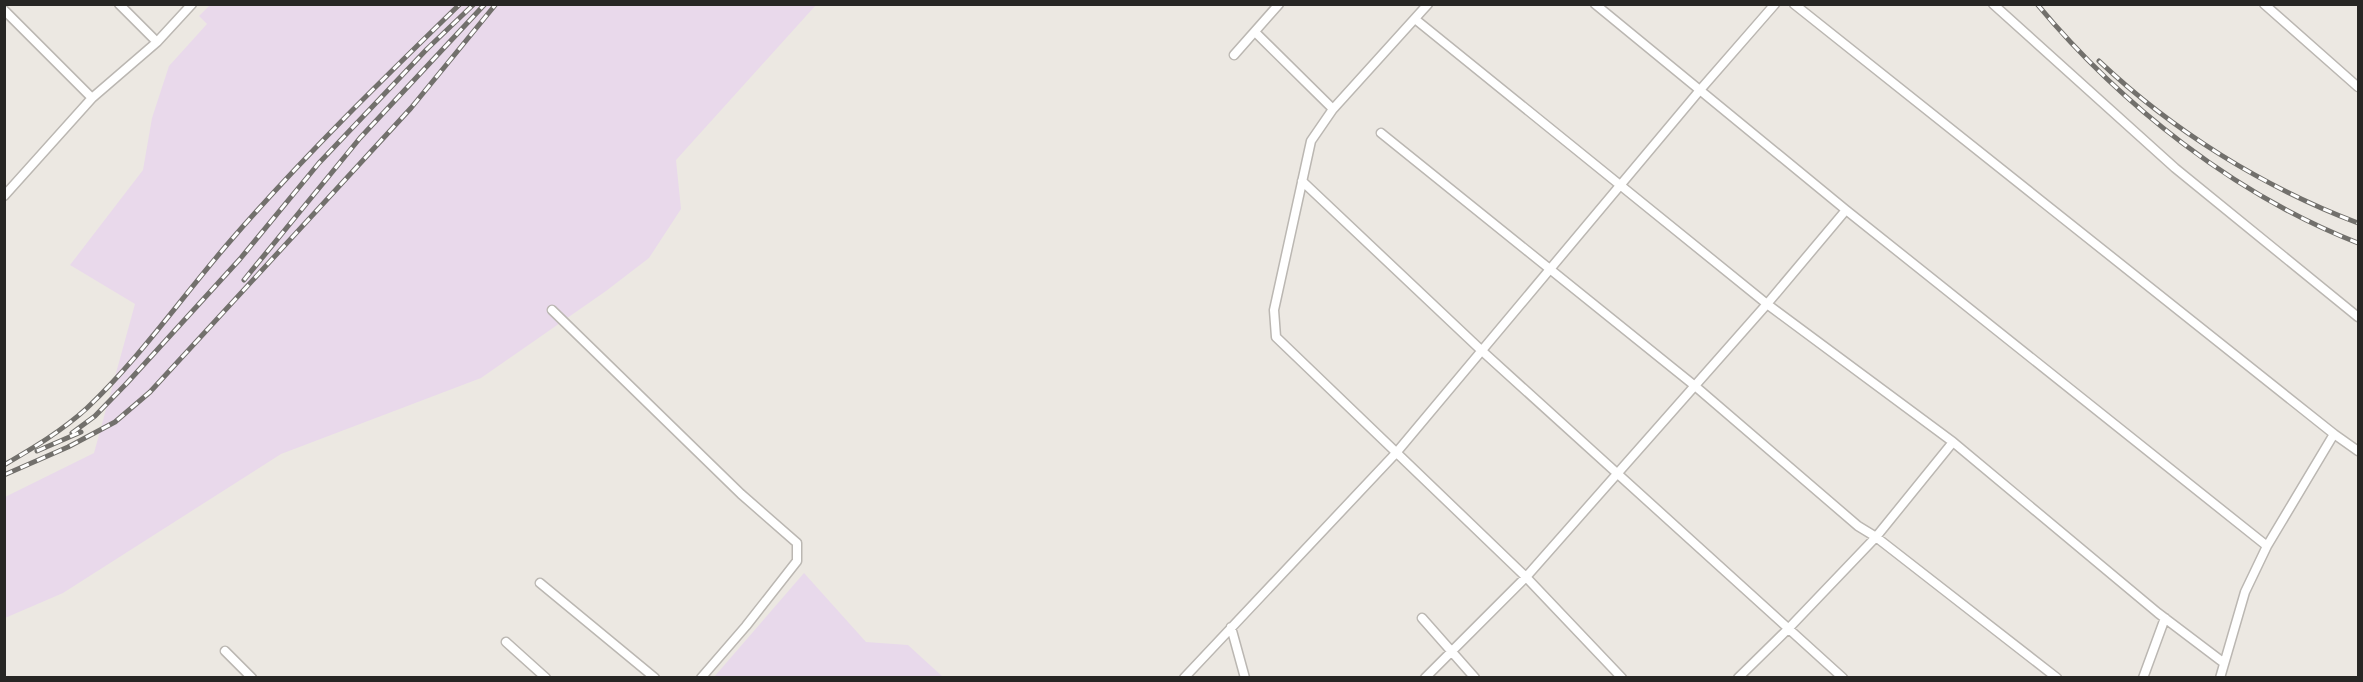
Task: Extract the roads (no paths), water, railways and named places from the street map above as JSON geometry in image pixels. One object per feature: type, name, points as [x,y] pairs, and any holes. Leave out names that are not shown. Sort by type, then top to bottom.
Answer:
[{"type":"street","points":[[119,4],[157,42]]},
{"type":"street","points":[[4,196],[92,98],[157,42],[192,4]]},
{"type":"street","points":[[1234,56],[1280,4]]},
{"type":"street","points":[[1428,4],[1333,109],[1311,141],[1274,310],[1276,337],[1526,577],[1622,678]]},
{"type":"street","points":[[1595,4],[1846,210],[2267,546]]},
{"type":"street","points":[[1184,678],[1396,453],[1700,90],[1775,4]]},
{"type":"street","points":[[1794,4],[2358,451]]},
{"type":"street","points":[[1993,4],[2175,168],[2358,317]]},
{"type":"street","points":[[2264,4],[2358,87]]},
{"type":"street","points":[[4,10],[92,98]]},
{"type":"street","points":[[1415,19],[1767,304],[1953,442],[2165,618],[2224,663]]},
{"type":"street","points":[[1255,32],[1333,109]]},
{"type":"street","points":[[1381,133],[1695,386],[1858,526],[1876,537],[2057,678]]},
{"type":"street","points":[[1302,181],[1481,350],[1843,678]]},
{"type":"street","points":[[1425,678],[1526,577],[1767,304],[1846,210]]},
{"type":"street","points":[[552,310],[741,494],[797,543],[797,561],[746,626],[701,678]]},
{"type":"street","points":[[2220,678],[2244,592],[2267,546],[2334,434]]},
{"type":"street","points":[[1738,678],[1876,537],[1953,442]]},
{"type":"street","points":[[540,583],[655,678]]},
{"type":"street","points":[[1422,618],[1475,678]]},
{"type":"street","points":[[2143,678],[2165,618]]},
{"type":"street","points":[[1231,627],[1245,678]]},
{"type":"street","points":[[506,642],[546,678]]},
{"type":"street","points":[[225,651],[252,678]]},
{"type":"railway","points":[[4,465],[68,424],[107,388],[144,347],[214,260],[287,178],[460,4]]},
{"type":"railway","points":[[72,433],[95,416],[127,383],[240,259],[319,163],[427,49],[474,4]]},
{"type":"railway","points":[[244,280],[360,138],[485,4]]},
{"type":"railway","points":[[4,475],[68,447],[115,422],[150,392],[411,108],[496,4]]},
{"type":"railway","points":[[2037,4],[2105,77],[2183,143],[2268,200],[2358,243]]},
{"type":"railway","points":[[2099,61],[2157,111],[2221,155],[2288,192],[2358,223]]},
{"type":"railway","points":[[37,451],[81,432]]}]
